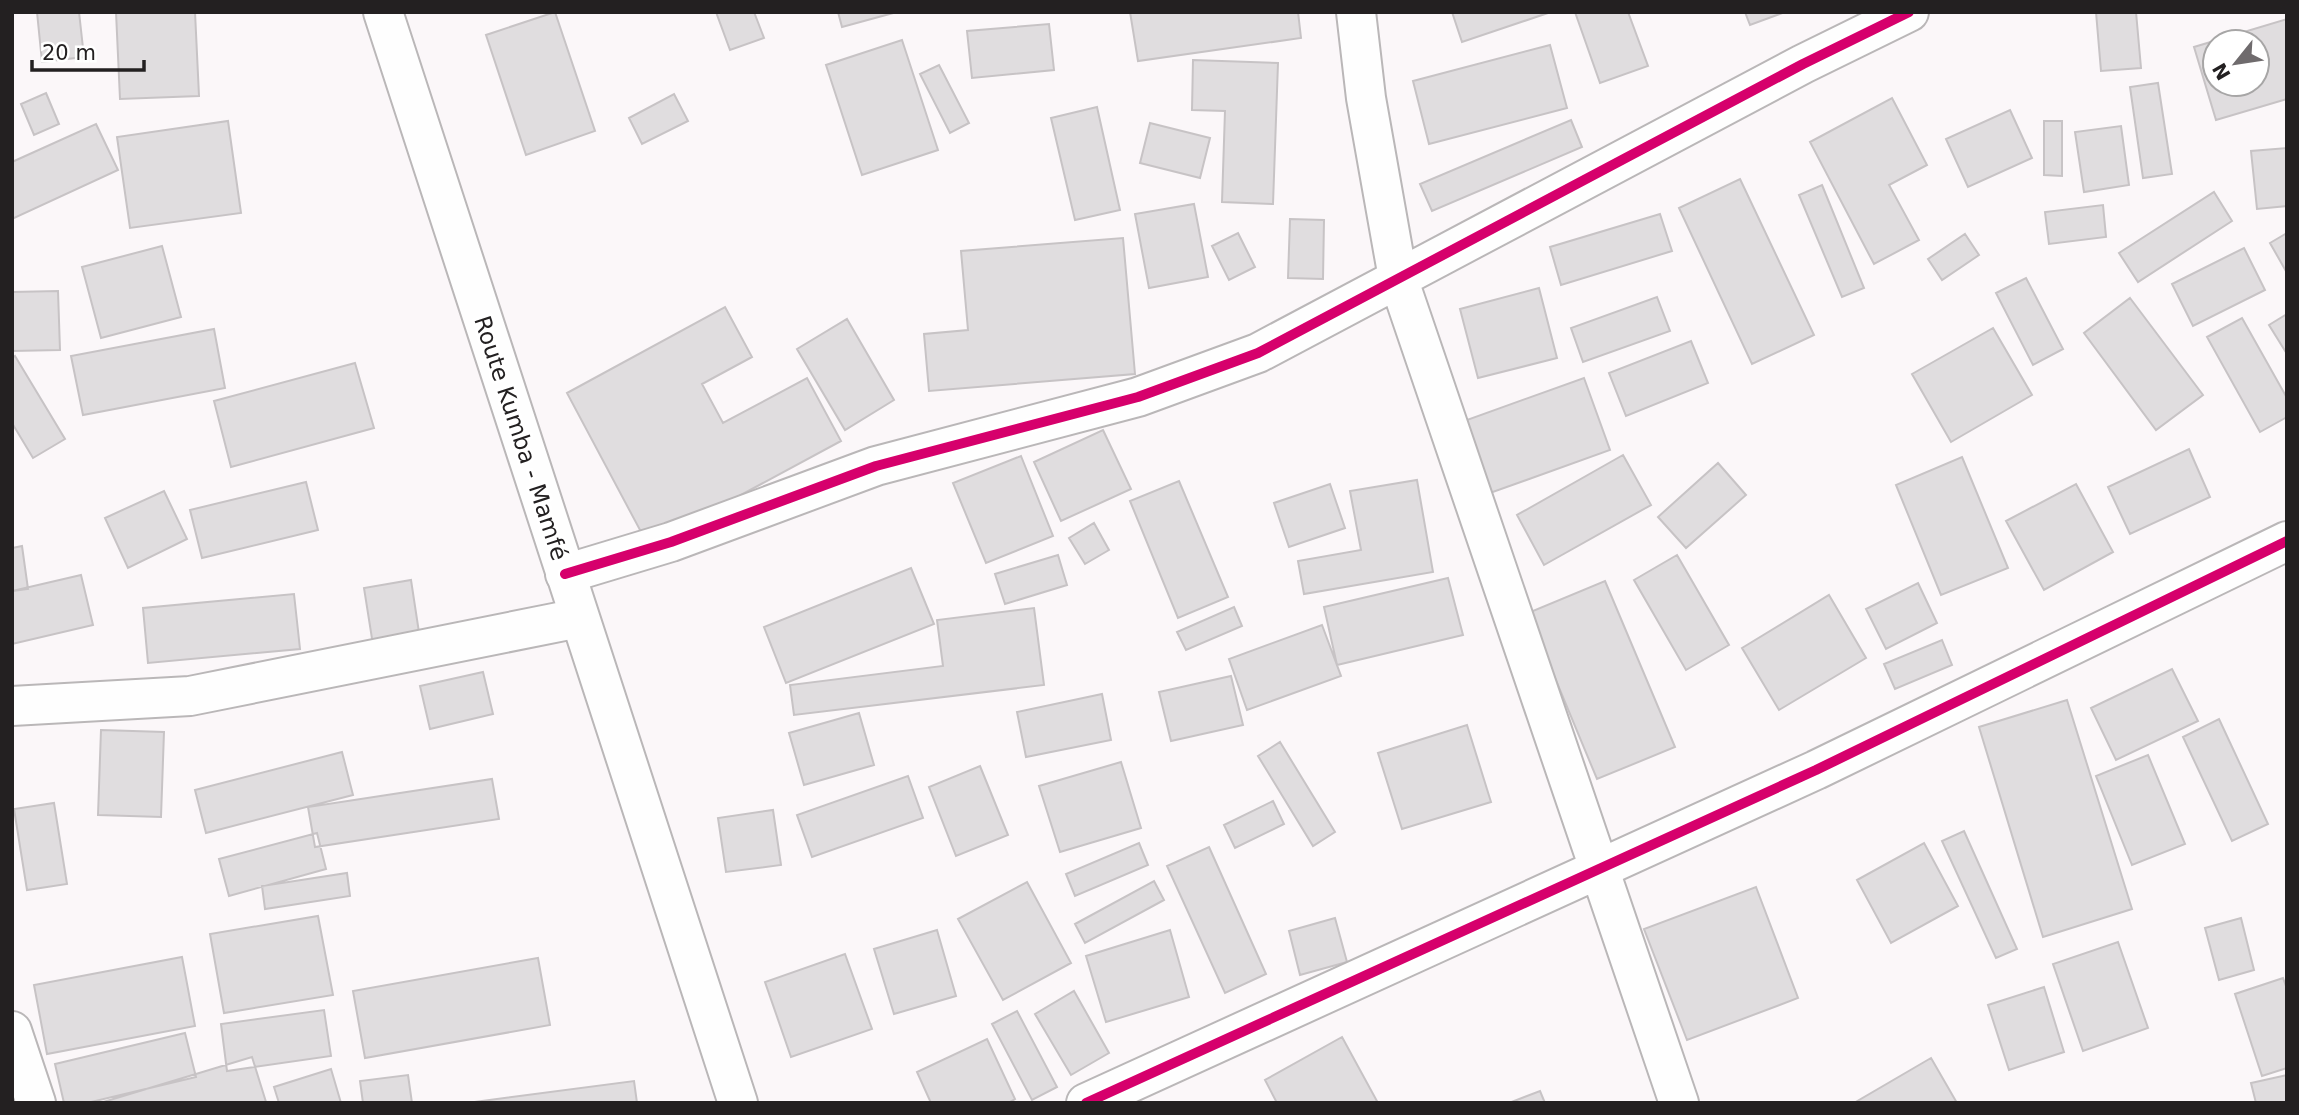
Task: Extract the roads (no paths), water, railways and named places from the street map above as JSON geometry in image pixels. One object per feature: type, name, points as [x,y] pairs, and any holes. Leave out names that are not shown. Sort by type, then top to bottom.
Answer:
[{"type":"main road","name":"Route Kumba - Mamfé","points":[[383,12],[738,1103]]},
{"type":"main road","points":[[1356,12],[1366,98],[1398,278],[1679,1103]]},
{"type":"main road","points":[[565,574],[671,542],[876,466],[1139,397],[1258,353],[1803,64],[1909,12]]},
{"type":"main road","points":[[1086,1103],[1816,770],[2287,541]]},
{"type":"main road","points":[[12,706],[190,696],[579,618]]},
{"type":"main road","points":[[12,1031],[36,1103]]}]
